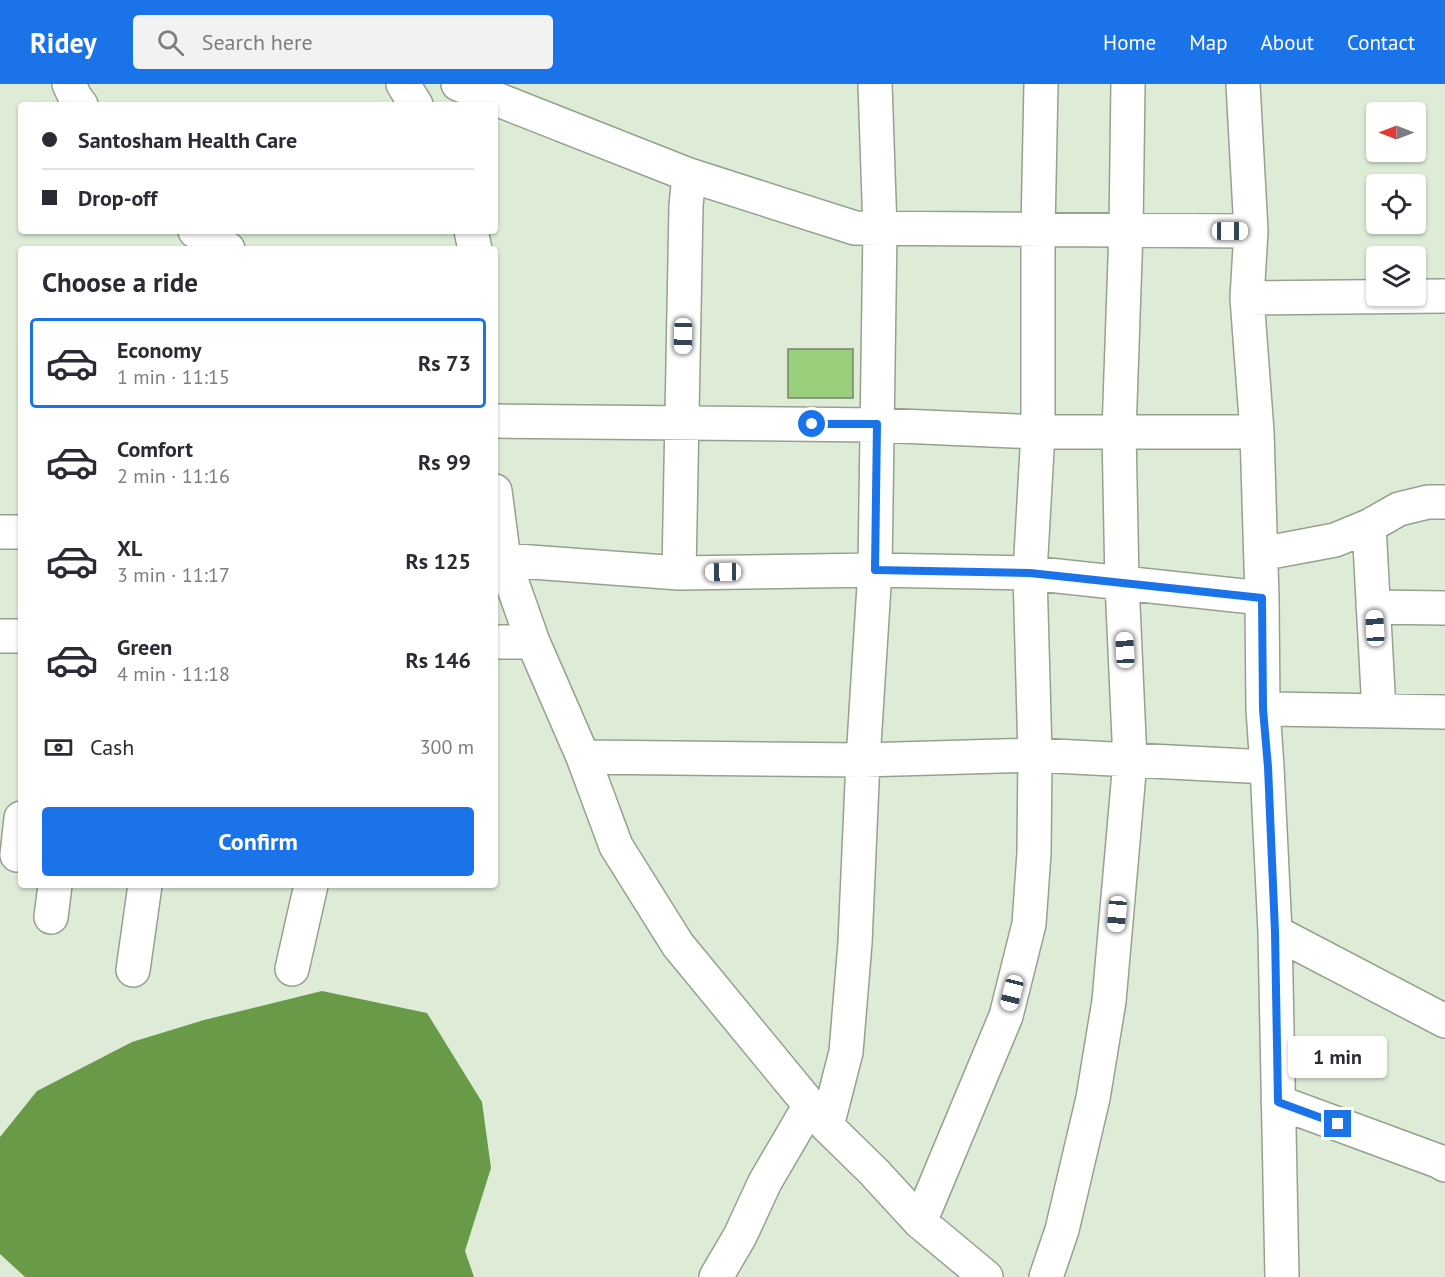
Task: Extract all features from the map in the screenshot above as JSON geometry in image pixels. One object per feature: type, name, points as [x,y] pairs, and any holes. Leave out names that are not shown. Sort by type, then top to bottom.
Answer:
[{"type":"street","points":[[69,84],[79,102]]},
{"type":"street","points":[[403,84],[414,102]]},
{"type":"street","points":[[458,84],[688,175],[855,228],[1251,231]]},
{"type":"street","points":[[716,1277],[740,1236],[765,1182],[819,1116],[846,1052],[855,943],[862,760],[875,570],[880,229],[875,84]]},
{"type":"street","points":[[920,1222],[1006,1016],[1029,924],[1034,853],[1035,755],[1030,573],[1038,432],[1041,84]]},
{"type":"street","points":[[1046,1277],[1062,1230],[1094,1098],[1109,1001],[1130,761],[1122,583],[1119,432],[1128,84]]},
{"type":"street","points":[[1244,84],[1251,231],[1247,298],[1257,432],[1263,709],[1268,767],[1275,932],[1282,1277]]},
{"type":"street","points":[[680,573],[681,423],[688,175]]},
{"type":"street","points":[[200,234],[222,246]]},
{"type":"street","points":[[1247,298],[1445,296]]},
{"type":"street","points":[[498,421],[877,424],[1038,432],[1257,432]]},
{"type":"street","points":[[1261,554],[1335,540],[1369,526],[1399,509],[1428,502],[1445,502]]},
{"type":"street","points":[[498,514],[504,560],[533,642],[583,756],[616,846],[678,945],[819,1116],[920,1222],[986,1277]]},
{"type":"street","points":[[1369,526],[1379,711]]},
{"type":"street","points":[[0,532],[18,532]]},
{"type":"street","points":[[504,560],[680,573],[875,570],[1030,573],[1262,598]]},
{"type":"street","points":[[1373,607],[1445,608]]},
{"type":"street","points":[[0,636],[18,636]]},
{"type":"street","points":[[498,642],[533,642]]},
{"type":"street","points":[[1263,709],[1445,712]]},
{"type":"street","points":[[583,756],[862,760],[1035,755],[1268,767]]},
{"type":"street","points":[[17,855],[18,846]]},
{"type":"street","points":[[51,917],[55,888]]},
{"type":"street","points":[[133,970],[145,888]]},
{"type":"street","points":[[292,969],[310,888]]},
{"type":"street","points":[[1275,932],[1445,1021]]},
{"type":"street","points":[[1278,1102],[1445,1165]]},
{"type":"shaded area","points":[[322,991],[427,1013],[482,1102],[491,1168],[465,1251],[474,1277],[25,1277],[0,1254],[0,1137],[37,1091],[132,1042],[204,1020]]},
{"type":"building","points":[[788,349],[853,349],[853,398],[788,398]]},
{"type":"route","points":[[812,424],[877,424],[875,570],[1030,573],[1262,598],[1263,709],[1268,767],[1275,932],[1278,1102],[1338,1124]]}]
